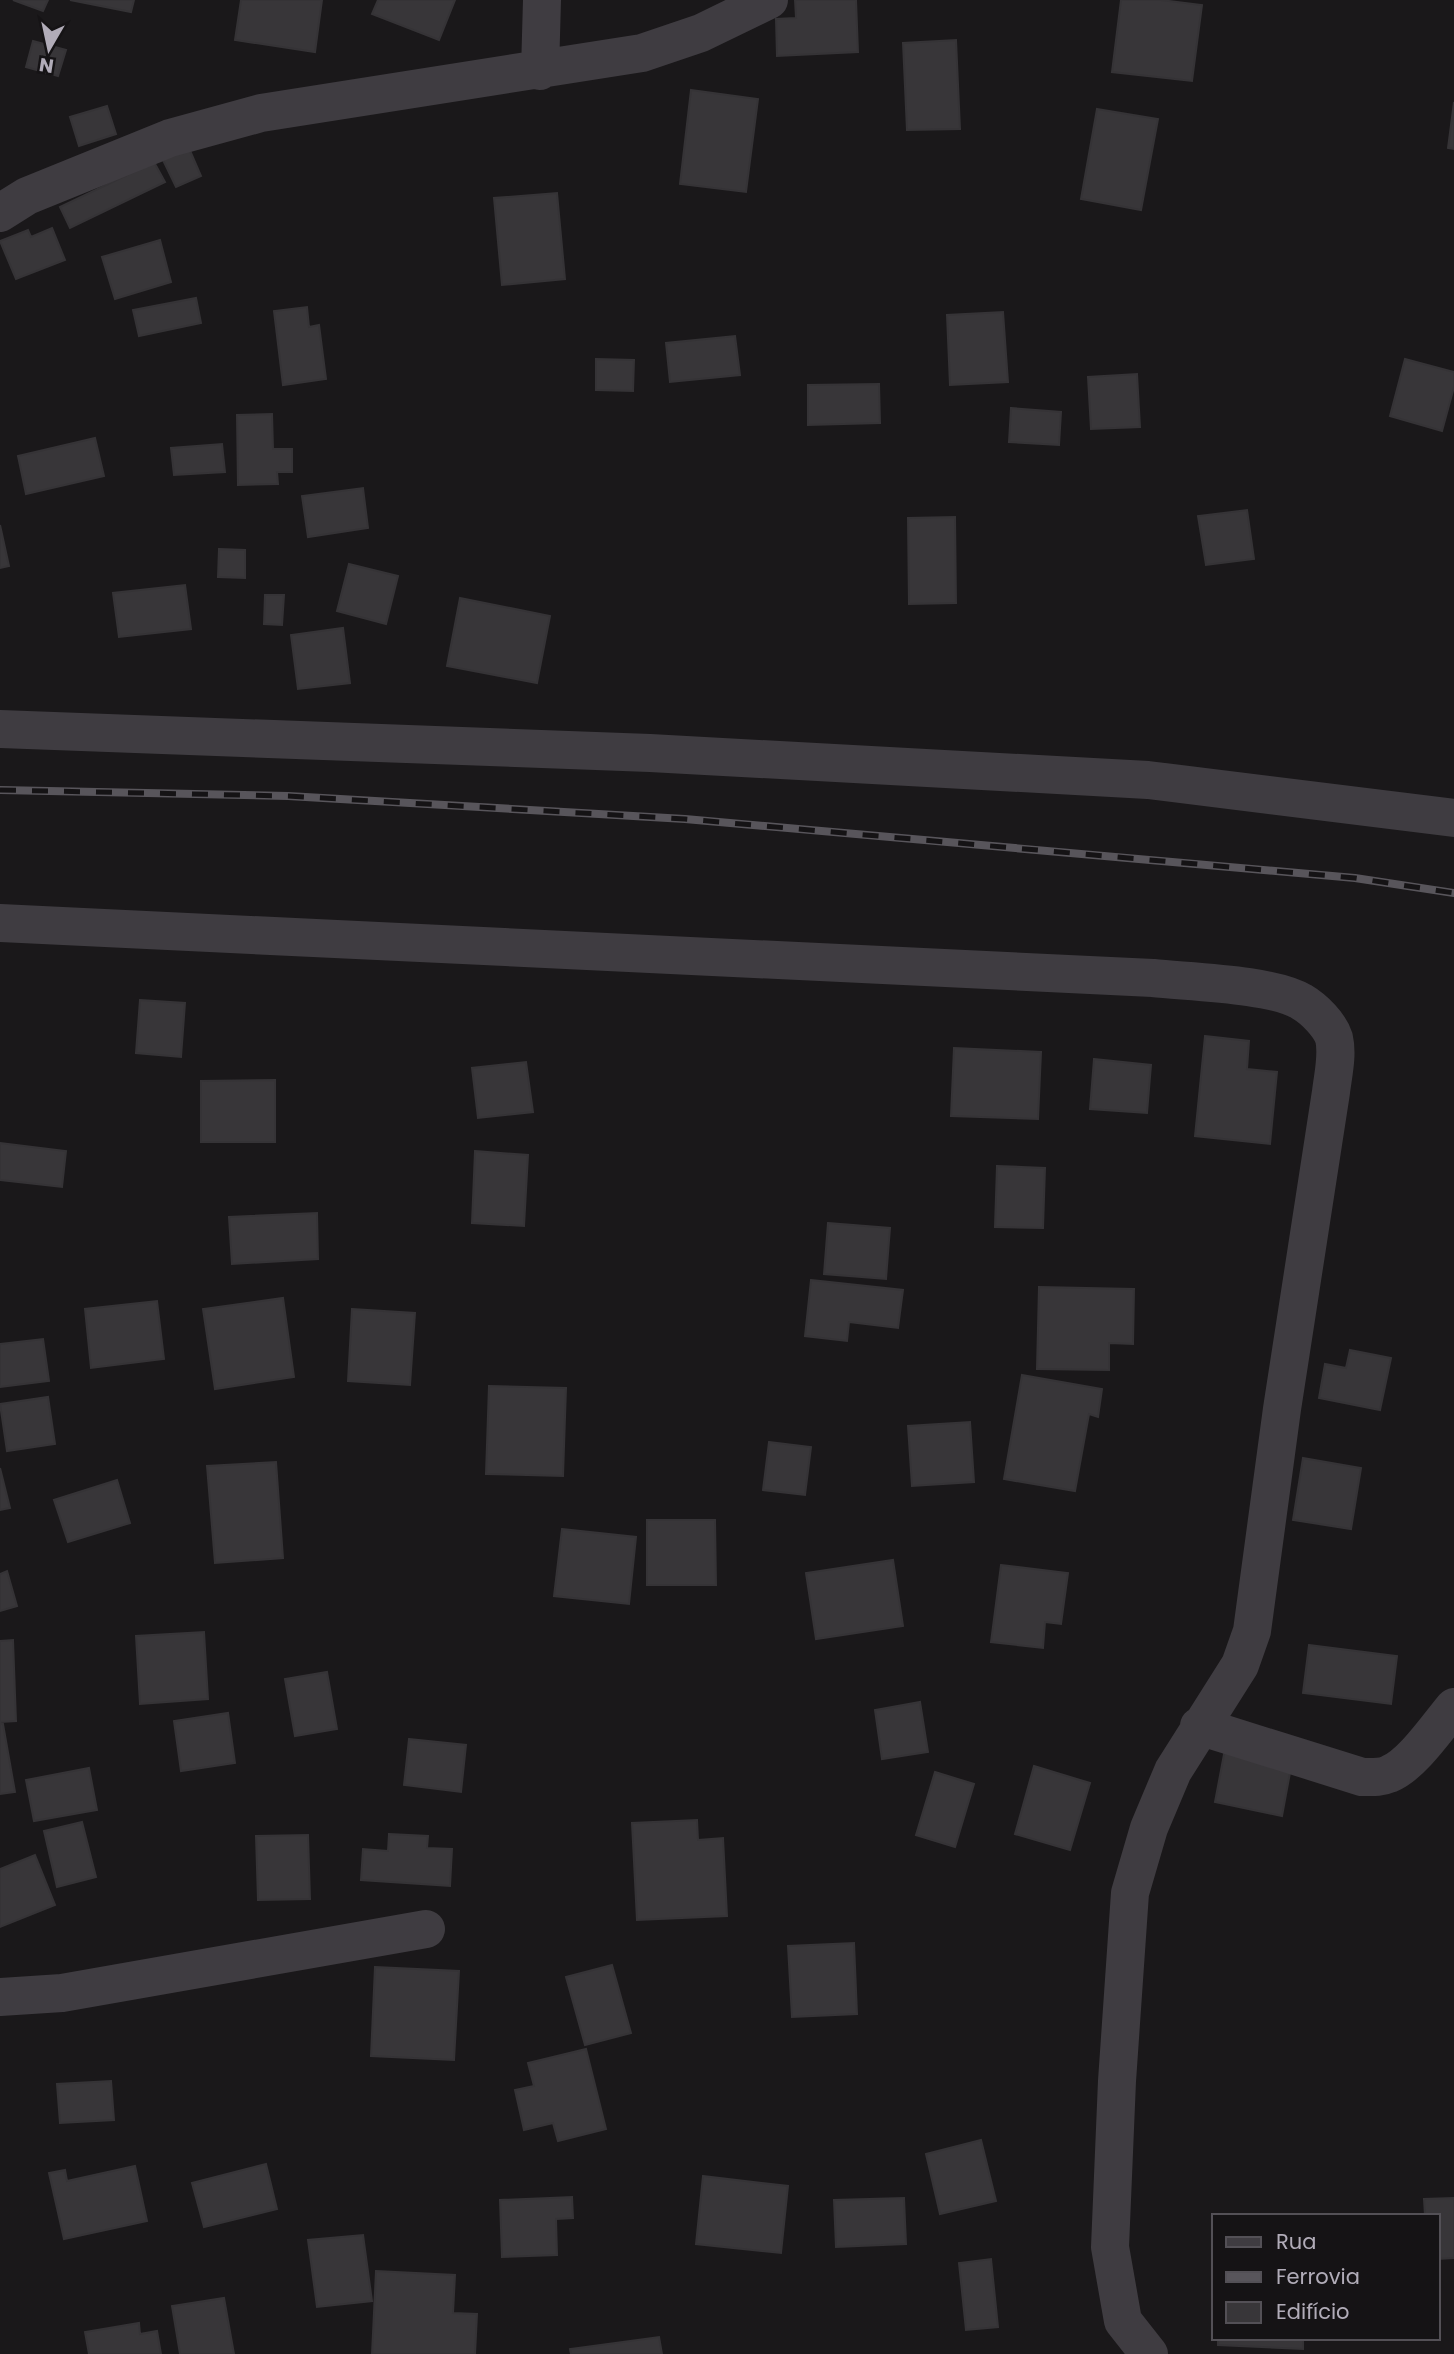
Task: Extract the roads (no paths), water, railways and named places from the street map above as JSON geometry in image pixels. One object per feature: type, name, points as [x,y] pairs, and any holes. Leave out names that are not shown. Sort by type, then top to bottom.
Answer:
[{"type":"street","points":[[540,71],[542,0]]},
{"type":"street","points":[[0,214],[27,196],[170,138],[248,117],[642,53],[701,33],[769,0]]},
{"type":"street","points":[[0,729],[650,752],[1148,780],[1454,818]]},
{"type":"street","points":[[0,923],[1153,978],[1269,990],[1302,1002],[1326,1024],[1334,1037],[1331,1092],[1286,1382],[1252,1631],[1240,1665],[1199,1727],[1168,1783],[1149,1828],[1130,1893],[1117,2081],[1110,2247],[1124,2321],[1149,2354]]},
{"type":"street","points":[[1199,1727],[1362,1777],[1376,1777],[1390,1774],[1405,1764],[1454,1707]]},
{"type":"street","points":[[0,1997],[62,1993],[426,1928]]},
{"type":"railway","points":[[0,790],[288,796],[685,819],[1355,878],[1454,893]]}]
